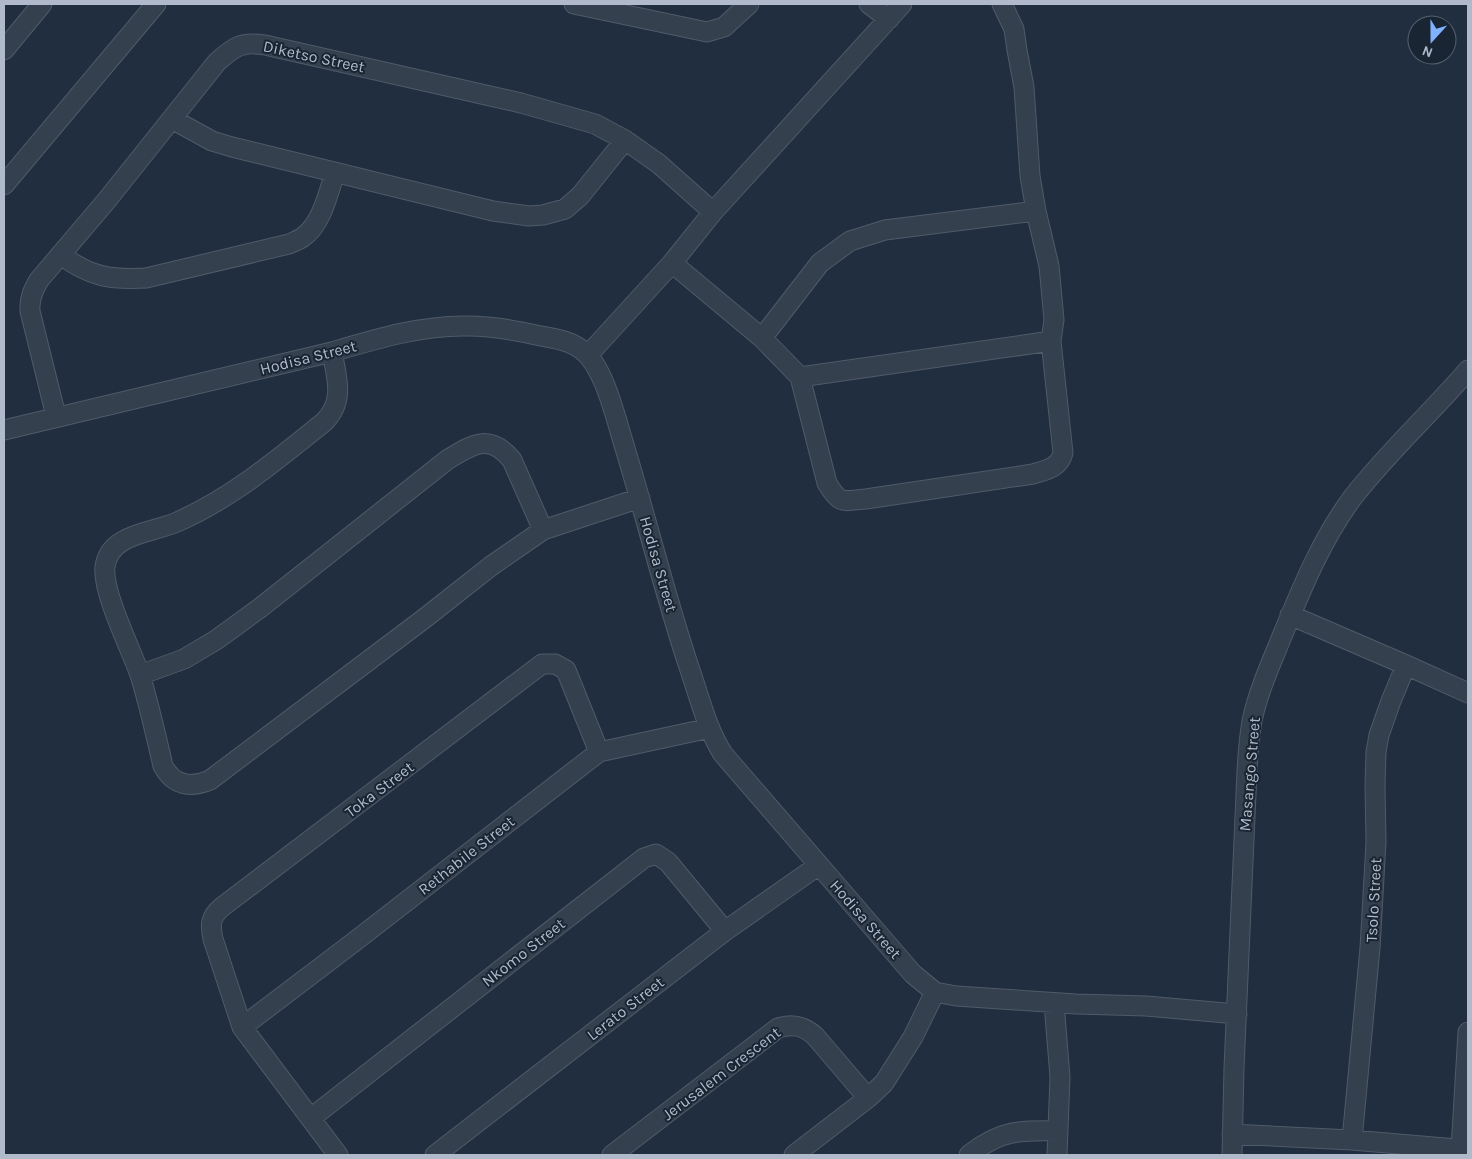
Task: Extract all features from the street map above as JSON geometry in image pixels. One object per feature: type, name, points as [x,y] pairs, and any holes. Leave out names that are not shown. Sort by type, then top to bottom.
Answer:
[{"type":"street","points":[[5,46],[42,4]]},
{"type":"street","points":[[4,185],[156,4]]},
{"type":"street","points":[[574,4],[707,32],[724,27],[749,4]]},
{"type":"street","points":[[869,4],[889,19]]},
{"type":"street","points":[[588,355],[672,262],[713,212],[902,4]]},
{"type":"street","points":[[672,262],[762,338],[800,377],[827,483],[832,493],[839,499],[866,498],[1033,474],[1049,469],[1059,463],[1063,453],[1051,341],[1054,320],[1049,266],[1030,176],[1022,77],[1014,29],[1002,4]]},
{"type":"street","name":"Diketso Street","points":[[56,416],[30,311],[30,302],[34,289],[39,280],[217,62],[231,49],[239,45],[255,43],[521,103],[595,124],[625,140],[659,164],[713,212]]},
{"type":"street","points":[[172,119],[219,143],[493,211],[529,216],[543,215],[564,209],[580,196],[625,140]]},
{"type":"street","points":[[61,255],[74,265],[104,277],[122,279],[146,278],[289,244],[303,238],[313,227],[324,206],[335,173]]},
{"type":"street","points":[[762,338],[820,263],[850,241],[885,230],[1036,211]]},
{"type":"street","name":"Hodisa Street","points":[[4,430],[56,416],[332,352],[377,339],[424,330],[468,326],[510,330],[567,342],[588,355],[598,369],[613,410],[686,657],[713,739],[723,754],[913,974],[935,992],[956,996],[1076,1004],[1146,1006],[1237,1014]]},
{"type":"street","points":[[800,377],[1051,341]]},
{"type":"street","points":[[332,352],[338,392],[332,414],[324,422],[257,475],[216,502],[170,525],[127,539],[109,553],[105,568],[111,600],[140,675],[163,766],[167,774],[181,783],[197,786],[210,780],[418,624],[491,566],[543,530],[640,498]]},
{"type":"street","name":"Masango Street","points":[[1232,1155],[1249,743],[1257,703],[1290,615],[1324,542],[1339,517],[1386,459],[1468,370]]},
{"type":"street","points":[[140,675],[184,660],[216,640],[260,608],[447,460],[473,444],[493,445],[506,453],[512,460],[543,530]]},
{"type":"street","points":[[1290,615],[1406,664],[1468,693]]},
{"type":"street","name":"Toka Street","points":[[242,1027],[210,928],[212,918],[222,907],[536,668],[548,663],[555,664],[566,670],[599,752]]},
{"type":"street","name":"Tsolo Street","points":[[1352,1140],[1370,948],[1376,842],[1376,752],[1379,735],[1406,664]]},
{"type":"street","name":"Rethabile Street","points":[[242,1027],[599,752],[710,728]]},
{"type":"street","name":"Nkomo Street","points":[[311,1118],[644,858],[656,854],[668,862],[725,931]]},
{"type":"street","name":"Lerato Street","points":[[435,1155],[725,931],[819,865]]},
{"type":"street","points":[[794,1155],[868,1098],[884,1083],[913,1036],[935,992]]},
{"type":"street","points":[[1054,1002],[1060,1077],[1057,1155]]},
{"type":"street","name":"Jerusalem Crescent","points":[[612,1155],[778,1028],[786,1025],[800,1026],[815,1036],[868,1098]]},
{"type":"street","points":[[242,1027],[338,1155]]},
{"type":"street","points":[[1232,1134],[1352,1140],[1465,1149],[1468,1032]]},
{"type":"street","points":[[969,1155],[982,1145],[1007,1133],[1031,1130],[1058,1131]]}]
